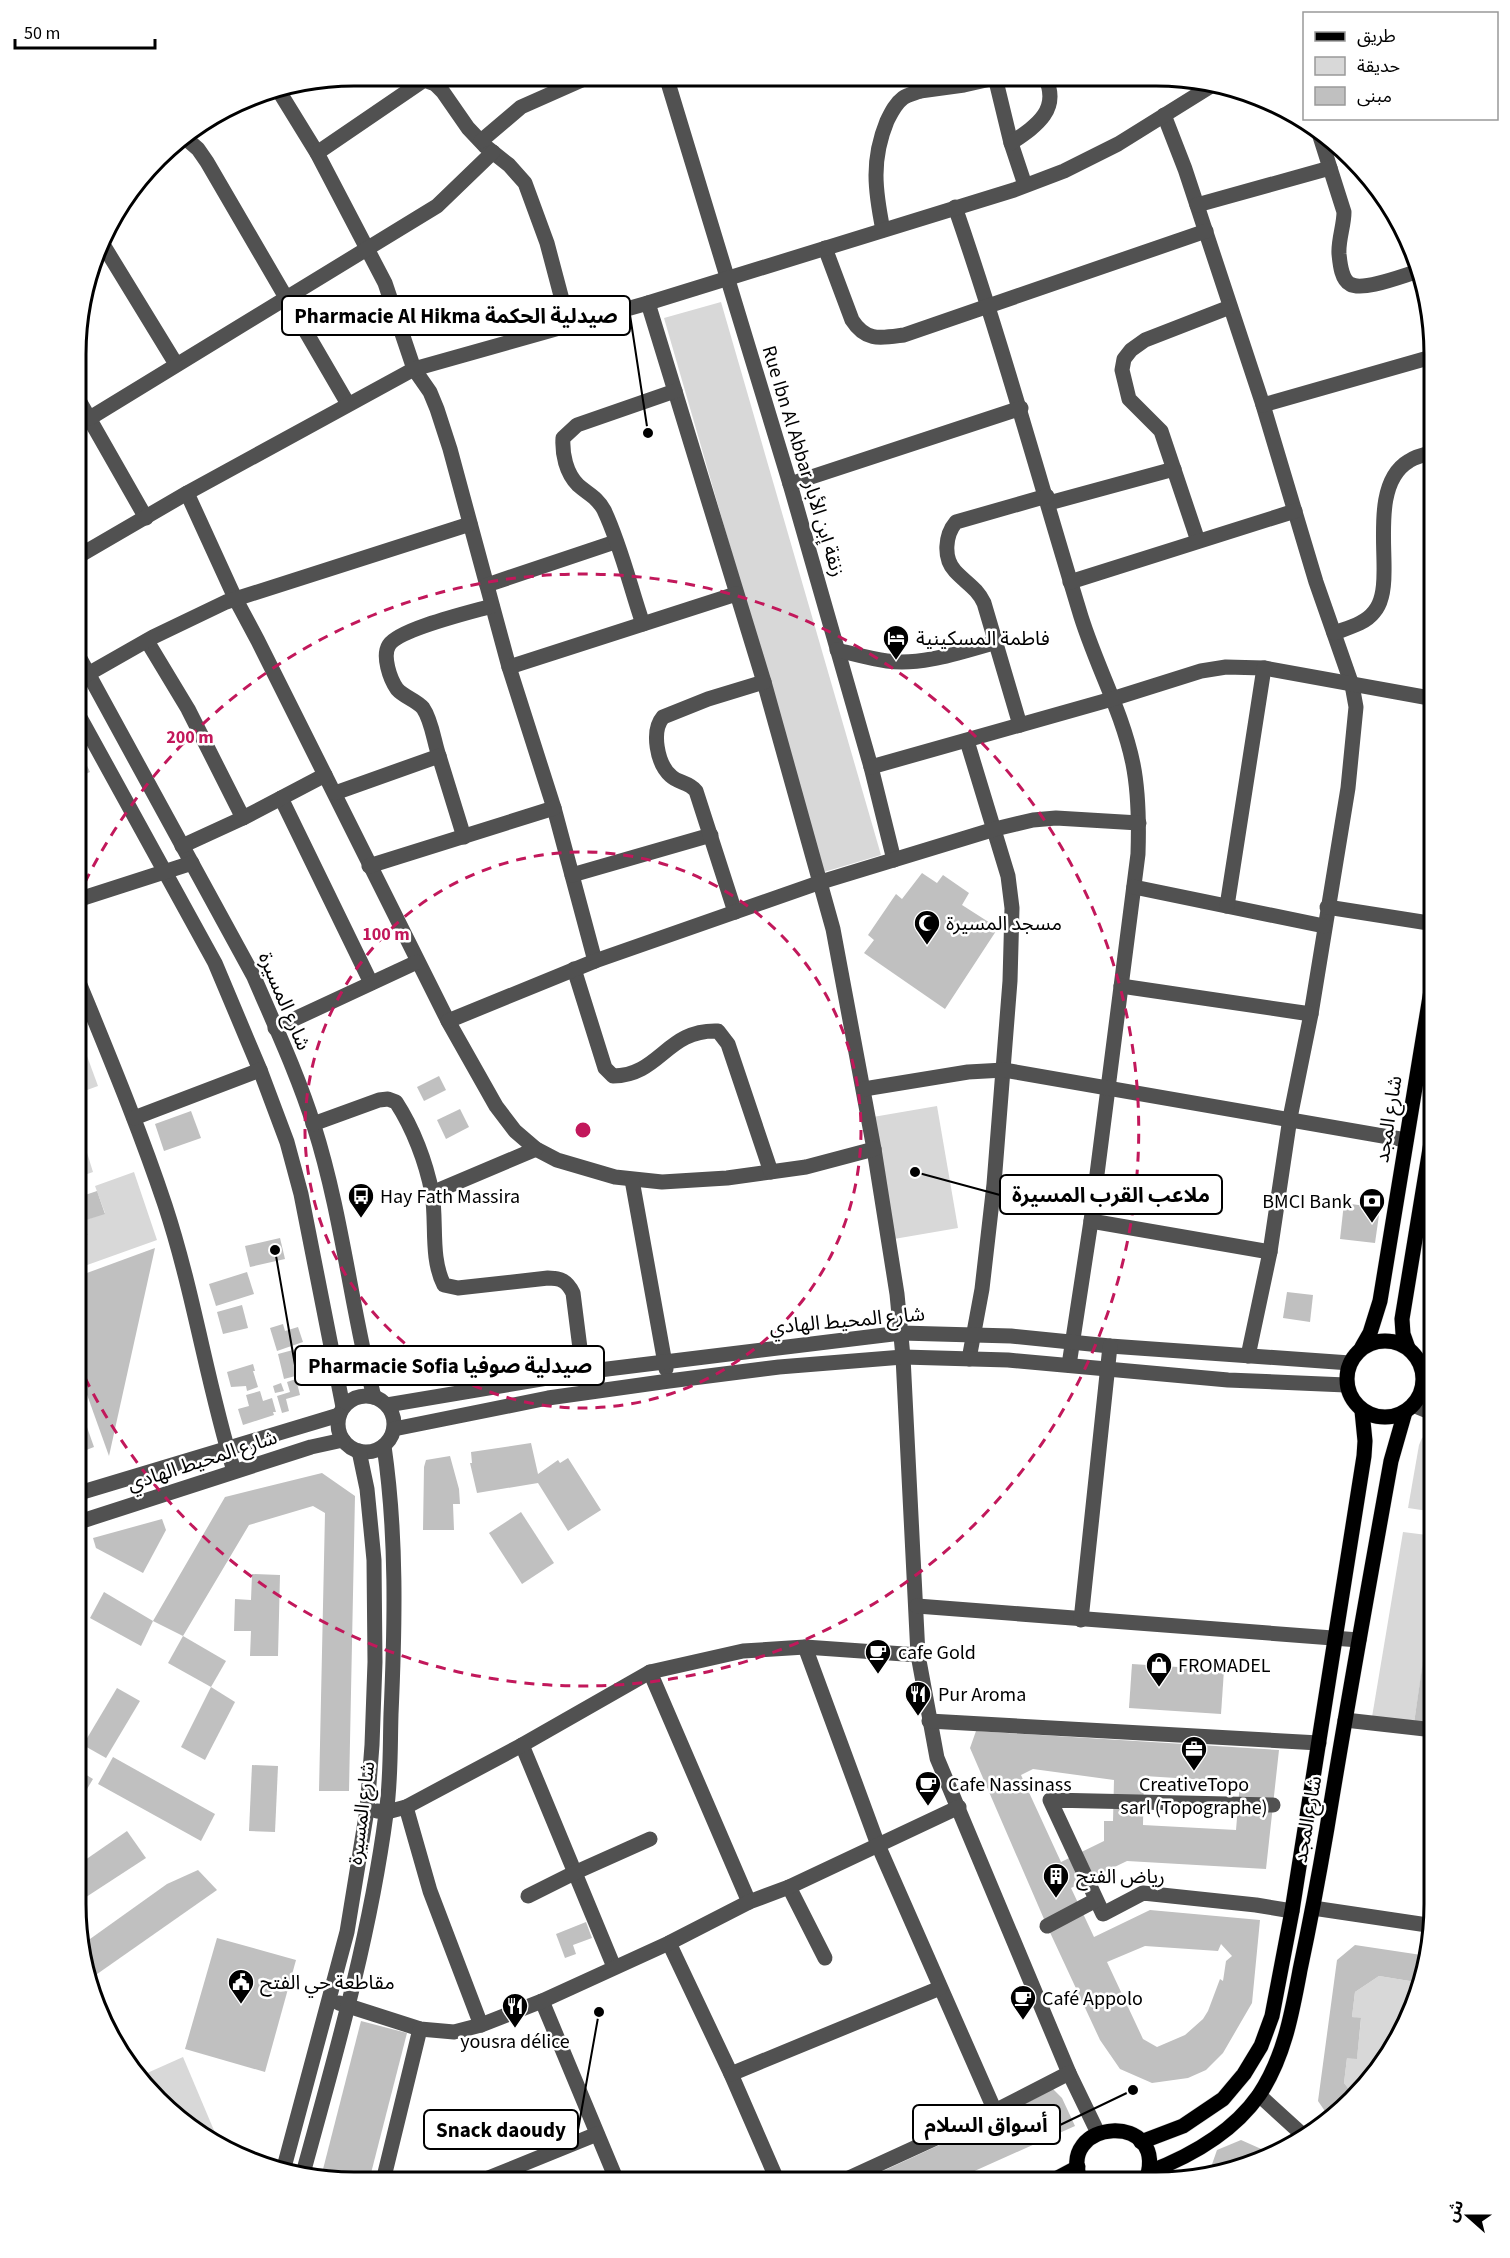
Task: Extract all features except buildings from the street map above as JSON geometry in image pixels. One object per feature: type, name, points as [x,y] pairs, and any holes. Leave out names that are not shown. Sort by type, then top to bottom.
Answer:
[{"type":"main road","name":"شارع المجد","points":[[1362,1347],[1373,1325],[1380,1301],[1424,1032]]},
{"type":"main road","points":[[1408,1348],[1402,1319],[1424,1185]]},
{"type":"main road","points":[[1424,1372],[1408,1348],[1397,1342],[1384,1340],[1362,1347],[1350,1364],[1346,1385],[1355,1404],[1362,1411],[1380,1418],[1393,1417],[1409,1409],[1424,1389]]},
{"type":"main road","name":"شارع المجد","points":[[1158,2172],[1199,2149],[1225,2129],[1259,2095],[1285,2039],[1313,1908],[1390,1461],[1409,1409]]},
{"type":"main road","name":"شارع المجد","points":[[1141,2142],[1168,2133],[1197,2118],[1223,2099],[1244,2074],[1261,2046],[1272,2016],[1292,1911],[1364,1456],[1365,1425],[1362,1411]]},
{"type":"main road","points":[[1079,2172],[1081,2149],[1087,2141],[1098,2133],[1121,2130],[1132,2134],[1147,2151],[1147,2172]]},
{"type":"main road","points":[[1069,2172],[1078,2167]]},
{"type":"street","points":[[317,153],[418,86]]},
{"type":"street","points":[[432,86],[481,141],[509,165],[525,183],[534,204],[569,326]]},
{"type":"street","points":[[481,141],[521,107],[568,86]]},
{"type":"street","name":"Rue Ibn Al Abbar زنقة إبن الأبار","points":[[671,86],[790,484],[871,767],[894,861]]},
{"type":"street","points":[[883,230],[877,200],[875,171],[877,152],[892,111],[916,86]]},
{"type":"street","points":[[997,86],[1011,143],[1025,185]]},
{"type":"street","points":[[1011,143],[1030,130],[1049,109],[1051,97],[1048,86]]},
{"type":"street","points":[[86,552],[187,493],[414,369],[648,303],[1025,185],[1064,171],[1101,153],[1204,90]]},
{"type":"street","points":[[282,96],[317,153],[386,284],[414,369],[430,392],[437,409],[509,667],[554,808],[595,961]]},
{"type":"street","points":[[1164,115],[1206,231],[1263,405],[1294,511],[1352,685],[1356,707],[1348,788],[1311,1014],[1290,1118],[1270,1252],[1248,1356]]},
{"type":"street","points":[[189,142],[207,162],[348,404]]},
{"type":"street","points":[[1322,143],[1344,212],[1339,252],[1342,273],[1347,282],[1352,286],[1367,286],[1412,273]]},
{"type":"street","points":[[90,418],[437,206],[493,152]]},
{"type":"street","points":[[1197,205],[1330,168]]},
{"type":"street","points":[[955,207],[1021,408],[1087,637],[1113,699],[1132,763],[1139,823],[1134,887],[1069,1365]]},
{"type":"street","points":[[825,248],[852,320],[859,330],[871,337],[904,335],[1206,231]]},
{"type":"street","points":[[106,250],[176,364]]},
{"type":"street","points":[[648,303],[764,682],[833,930],[864,1089],[902,1333],[918,1655],[938,1758],[1069,2073],[1098,2133]]},
{"type":"street","points":[[1198,541],[1161,431],[1129,399],[1122,370],[1124,359],[1131,350],[1145,340],[1230,308]]},
{"type":"street","points":[[1263,405],[1424,359]]},
{"type":"street","points":[[643,624],[608,521],[598,500],[573,480],[564,457],[563,438],[577,425],[675,391]]},
{"type":"street","points":[[790,484],[1021,408]]},
{"type":"street","points":[[86,412],[146,518]]},
{"type":"street","points":[[1334,633],[1368,619],[1376,610],[1384,582],[1383,524],[1386,499],[1398,470],[1408,461],[1424,456]]},
{"type":"street","points":[[1020,725],[997,642],[979,591],[955,571],[950,563],[947,539],[950,530],[956,522],[1174,469]]},
{"type":"street","points":[[187,493],[234,598],[258,640],[335,793],[417,962],[496,1106],[515,1131],[536,1149],[580,1168],[632,1180],[662,1182],[806,1167],[874,1149]]},
{"type":"street","points":[[1071,582],[1294,511]]},
{"type":"street","points":[[88,674],[147,641],[234,598],[470,524]]},
{"type":"street","points":[[487,585],[615,542]]},
{"type":"street","points":[[509,667],[736,594]]},
{"type":"street","points":[[464,837],[422,708],[398,690],[390,676],[388,646],[410,631],[492,606]]},
{"type":"street","points":[[147,641],[188,709],[243,818]]},
{"type":"street","points":[[837,650],[888,661],[905,662],[997,642]]},
{"type":"street","points":[[871,767],[1113,699],[1201,671],[1226,667],[1264,668],[1424,697]]},
{"type":"street","points":[[1227,906],[1264,668]]},
{"type":"street","name":"شارع المسيرة","points":[[86,670],[254,977],[276,1028],[313,1124],[329,1180],[380,1401]]},
{"type":"street","points":[[735,912],[696,791],[692,786],[673,778],[668,773],[657,741],[658,723],[663,717],[676,711],[764,682]]},
{"type":"street","points":[[86,728],[215,963],[260,1070],[286,1143],[300,1194],[341,1411],[338,1431],[343,1440],[359,1451],[372,1452],[384,1446],[394,1429],[393,1416],[380,1401],[357,1397],[341,1411]]},
{"type":"street","points":[[966,741],[1008,876],[1012,908],[1010,981],[994,1184],[982,1289],[969,1359]]},
{"type":"street","points":[[335,793],[439,756]]},
{"type":"street","points":[[182,846],[243,818],[325,775]]},
{"type":"street","points":[[281,798],[371,983]]},
{"type":"street","points":[[369,866],[554,808]]},
{"type":"street","points":[[448,1021],[595,961],[821,882],[995,829],[1033,820],[1056,818],[1139,823]]},
{"type":"street","points":[[572,875],[711,835]]},
{"type":"street","points":[[86,897],[167,873],[192,863]]},
{"type":"street","points":[[1134,887],[1324,926]]},
{"type":"street","points":[[1327,907],[1424,922]]},
{"type":"street","points":[[276,1028],[417,962]]},
{"type":"street","points":[[574,969],[605,1068],[613,1076],[629,1076],[645,1069],[681,1038],[707,1030],[718,1031],[729,1044],[771,1172]]},
{"type":"street","points":[[1121,986],[1311,1014]]},
{"type":"street","points":[[86,1000],[134,1118],[165,1206],[187,1282],[234,1471]]},
{"type":"street","points":[[134,1118],[260,1070]]},
{"type":"street","points":[[864,1089],[968,1072],[1004,1070],[1107,1086],[1406,1140]]},
{"type":"street","points":[[313,1124],[380,1100],[392,1099],[401,1109],[417,1145],[432,1193],[438,1263],[444,1284],[458,1288],[548,1278],[560,1278],[568,1284],[573,1293],[586,1393]]},
{"type":"street","points":[[432,1193],[536,1149]]},
{"type":"street","points":[[632,1180],[669,1381]]},
{"type":"street","points":[[1090,1221],[1270,1252]]},
{"type":"street","name":"شارع المحيط الهادي","points":[[380,1401],[665,1361],[902,1333],[1011,1336],[1110,1346],[1350,1364]]},
{"type":"street","points":[[1081,1620],[1110,1346]]},
{"type":"street","name":"شارع المحيط الهادي","points":[[394,1429],[475,1412],[669,1381],[779,1367],[903,1357],[1069,1365],[1228,1380],[1346,1385]]},
{"type":"street","points":[[1409,1409],[1424,1412]]},
{"type":"street","name":"شارع المحيط الهادي","points":[[86,1491],[341,1411]]},
{"type":"street","name":"شارع المحيط الهادي","points":[[86,1520],[310,1447],[343,1440]]},
{"type":"street","name":"شارع المسيرة","points":[[305,2168],[348,2006],[372,1897],[387,1812],[393,1671],[394,1569],[389,1484],[384,1446]]},
{"type":"street","name":"شارع المسيرة","points":[[285,2163],[347,1932],[367,1810],[375,1662],[374,1560],[367,1489],[359,1451]]},
{"type":"street","points":[[917,1606],[1359,1640]]},
{"type":"street","points":[[367,1810],[387,1812],[406,1807],[522,1745],[650,1672],[743,1651],[806,1647],[918,1655]]},
{"type":"street","points":[[806,1647],[878,1845],[995,2111]]},
{"type":"street","points":[[650,1672],[749,1902]]},
{"type":"street","points":[[1345,1720],[1424,1729]]},
{"type":"street","points":[[929,1721],[1319,1743]]},
{"type":"street","points":[[522,1745],[614,1967]]},
{"type":"street","points":[[1273,1804],[1050,1800],[1103,1914],[1143,1893],[1292,1911]]},
{"type":"street","points":[[406,1807],[429,1891],[481,2025]]},
{"type":"street","points":[[330,2001],[420,2029],[454,2032],[481,2025],[542,2001],[669,1943],[749,1902],[789,1887],[959,1807]]},
{"type":"street","points":[[528,1896],[650,1839]]},
{"type":"street","points":[[789,1887],[825,1958]]},
{"type":"street","points":[[1047,1926],[1096,1900]]},
{"type":"street","points":[[1313,1908],[1424,1924]]},
{"type":"street","points":[[669,1943],[731,2074],[774,2172]]},
{"type":"street","points":[[731,2074],[940,1988]]},
{"type":"street","points":[[542,2001],[613,2172]]},
{"type":"street","points":[[385,2172],[420,2029]]},
{"type":"street","points":[[862,2172],[995,2111],[1069,2073]]},
{"type":"street","points":[[1259,2095],[1299,2131]]},
{"type":"street","points":[[503,2172],[597,2134]]},
{"type":"green space","points":[[721,302],[881,855],[824,872],[664,318]]},
{"type":"green space","points":[[86,1053],[98,1086],[86,1090]]},
{"type":"green space","points":[[937,1106],[958,1228],[894,1239],[873,1117]]},
{"type":"green space","points":[[86,1149],[93,1172],[86,1174]]},
{"type":"green space","points":[[134,1172],[157,1240],[86,1265],[86,1236],[88,1235],[86,1220],[105,1213],[95,1186]]},
{"type":"green space","points":[[1424,1437],[1424,1510],[1408,1508]]},
{"type":"green space","points":[[1403,1532],[1424,1535],[1424,1656],[1414,1723],[1372,1717]]},
{"type":"green space","points":[[1379,1976],[1413,1982],[1389,2039],[1369,2068],[1350,2090],[1344,2083],[1347,2058],[1357,2058],[1361,2019],[1352,2017],[1355,1992]]},
{"type":"green space","points":[[183,2057],[216,2135],[177,2106],[146,2074]]},
{"type":"place","name":"Pharmacie Al Hikma صيدلية الحكمة","points":[[648,433]]},
{"type":"place","name":"فاطمة المسكينية","points":[[896,661]]},
{"type":"place","name":"مسجد المسيرة","points":[[927,946]]},
{"type":"place","name":"ملاعب القرب المسيرة","points":[[915,1172]]},
{"type":"place","name":"Hay Fath Massira","points":[[361,1219]]},
{"type":"place","name":"BMCI Bank","points":[[1372,1224]]},
{"type":"place","name":"Pharmacie Sofia صيدلية صوفيا","points":[[275,1250]]},
{"type":"place","name":"cafe Gold","points":[[878,1675]]},
{"type":"place","name":"FROMADEL","points":[[1159,1688]]},
{"type":"place","name":"Pur Aroma","points":[[918,1717]]},
{"type":"place","name":"CreativeTopo sarl (Topographe)","points":[[1194,1772]]},
{"type":"place","name":"Cafe Nassinass","points":[[928,1807]]},
{"type":"place","name":"رياض الفتح","points":[[1056,1899]]},
{"type":"place","name":"مقاطعة حي الفتح","points":[[241,2005]]},
{"type":"place","name":"Snack daoudy","points":[[599,2012]]},
{"type":"place","name":"Café Appolo","points":[[1023,2021]]},
{"type":"place","name":"yousra délice","points":[[515,2029]]},
{"type":"place","name":"أسواق السلام","points":[[1133,2090]]}]
